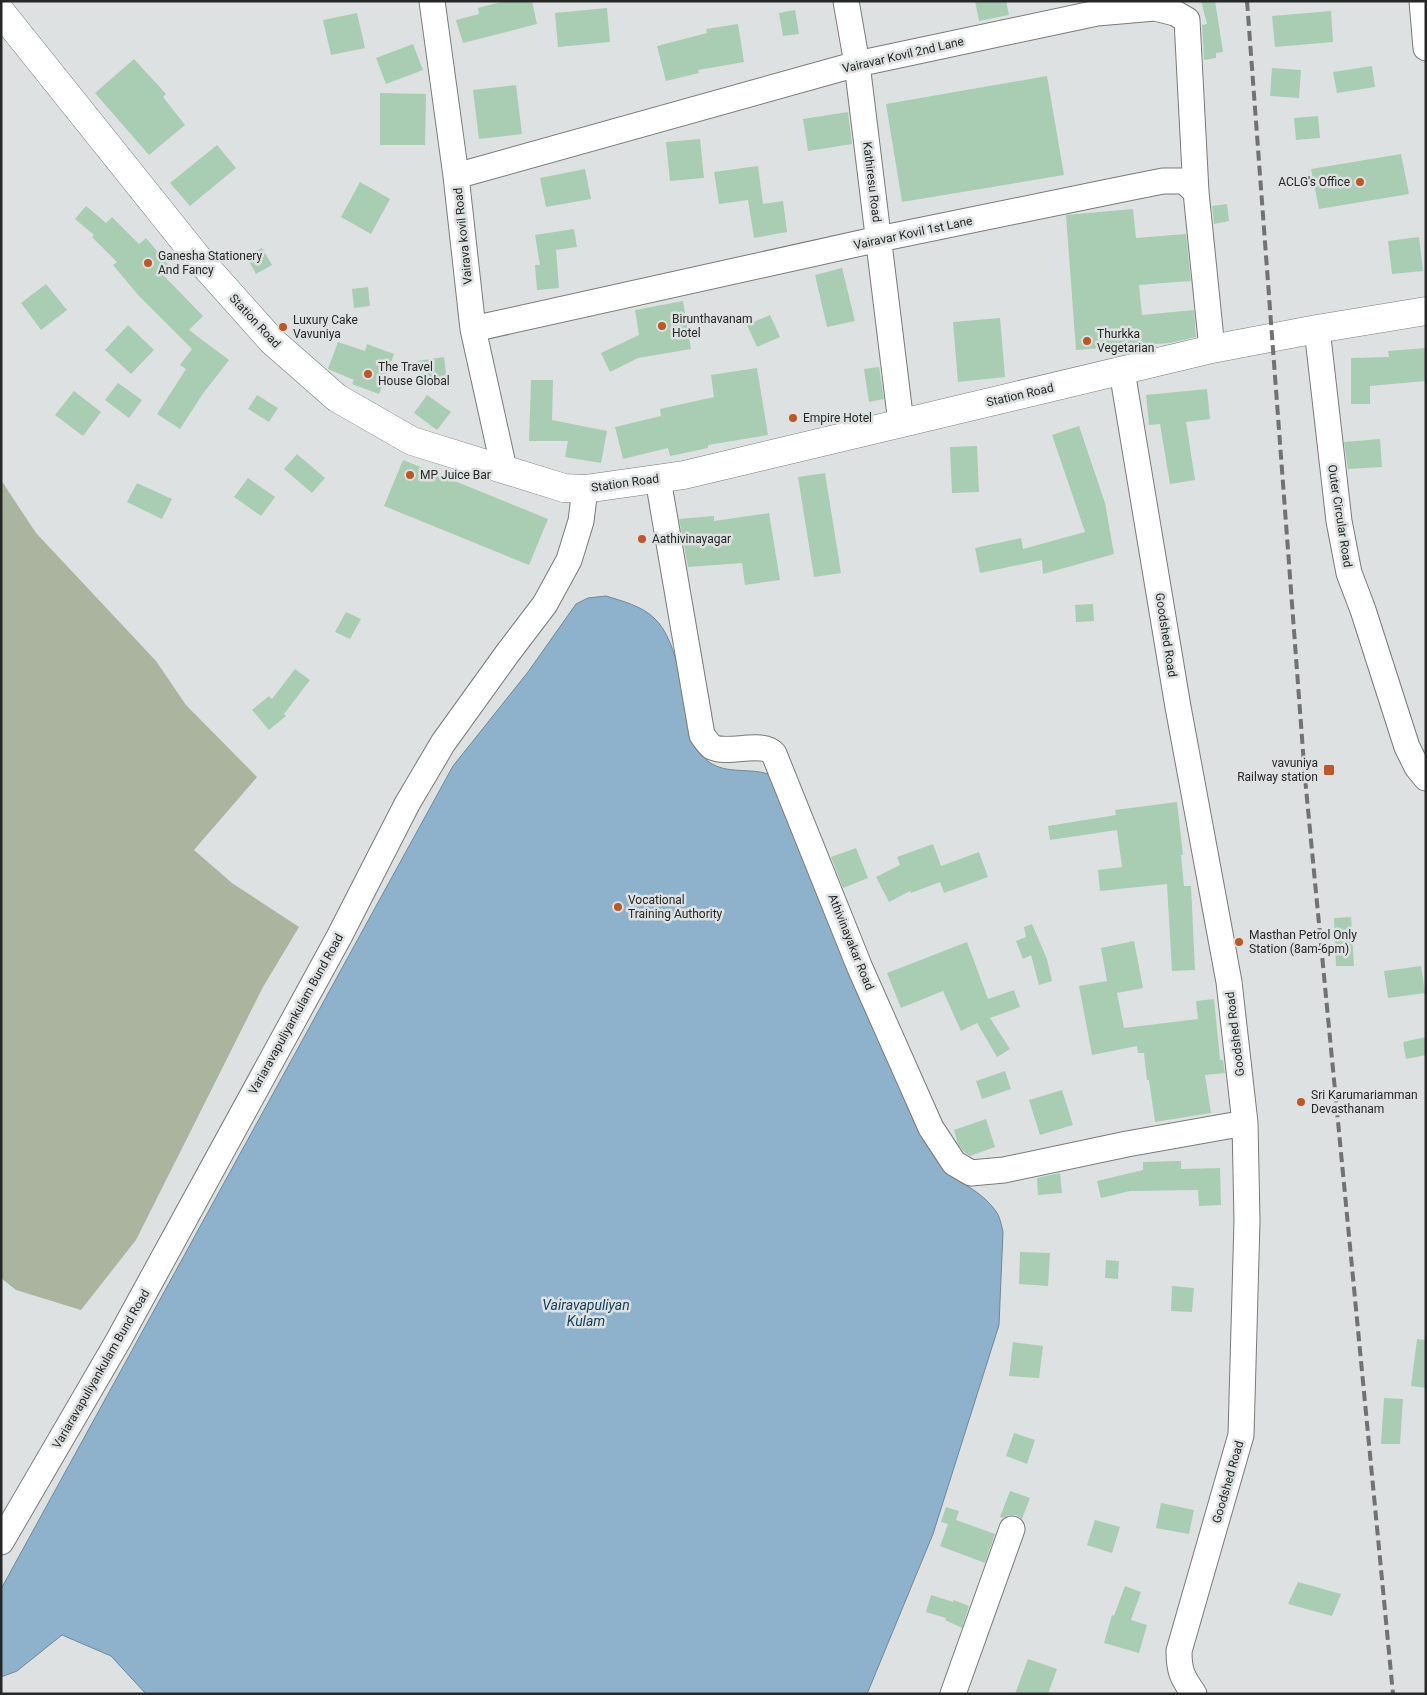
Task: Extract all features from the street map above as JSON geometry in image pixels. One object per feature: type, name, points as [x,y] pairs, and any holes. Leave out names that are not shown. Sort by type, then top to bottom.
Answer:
[{"type":"main road","name":"Station Road","points":[[1,12],[196,257],[272,341],[337,398],[412,441],[564,488],[585,489],[684,475],[1212,349],[1426,311]]},
{"type":"street","name":"Vairava kovil Road","points":[[432,1],[456,176],[473,329],[504,469]]},
{"type":"street","name":"Kathiresu Road","points":[[846,1],[857,64],[902,424]]},
{"type":"street","points":[[1422,1],[1426,48]]},
{"type":"street","name":"Vairavar Kovil 2nd Lane","points":[[456,176],[857,64],[1097,13],[1155,8],[1175,13],[1187,20],[1196,192]]},
{"type":"street","name":"Vairavar Kovil 1st Lane","points":[[473,329],[879,239],[1163,181],[1184,181],[1196,192]]},
{"type":"street","points":[[1196,192],[1212,349]]},
{"type":"street","name":"Outer Circular Road","points":[[1317,329],[1339,521],[1349,573],[1366,619],[1407,747],[1417,767],[1426,778]]},
{"type":"street","name":"Goodshed Road","points":[[1122,371],[1178,707],[1229,982],[1245,1123],[1247,1221],[1241,1435],[1179,1651],[1180,1670],[1183,1679],[1194,1694]]},
{"type":"street","name":"Athivinayakar Road","points":[[658,479],[702,735],[706,742],[713,747],[726,749],[767,748],[774,754],[864,977],[931,1128],[954,1163],[971,1173],[1004,1170],[1127,1144],[1245,1123]]},
{"type":"street","name":"Variaravapuliyankulam Bund Road","points":[[1,1542],[118,1341],[339,937],[407,804],[443,743],[545,604],[568,560],[581,521],[585,489]]},
{"type":"street","points":[[953,1694],[1012,1529]]},
{"type":"green space","points":[[1,480],[36,533],[156,661],[186,705],[257,777],[194,850],[232,883],[299,927],[263,987],[136,1240],[81,1310],[16,1290],[1,1278]]},
{"type":"water","name":"Vairavapuliyan Kulam","points":[[606,596],[644,610],[663,629],[675,657],[694,736],[706,760],[716,766],[731,770],[755,771],[771,775],[947,1173],[985,1199],[997,1212],[1002,1226],[999,1325],[933,1534],[867,1694],[146,1694],[111,1656],[62,1635],[17,1671],[1,1677],[1,1589],[453,766],[528,672],[576,604],[588,598]]},
{"type":"building","points":[[505,1],[532,1],[537,24],[463,43],[456,20],[479,14],[478,8]]},
{"type":"building","points":[[975,1],[1006,1],[1009,15],[979,21]]},
{"type":"building","points":[[1201,1],[1215,1],[1223,52],[1216,53],[1216,58],[1204,60],[1202,25],[1207,24]]},
{"type":"building","points":[[607,8],[610,42],[558,47],[555,13]]},
{"type":"building","points":[[795,10],[799,34],[783,36],[779,13]]},
{"type":"building","points":[[1331,11],[1333,42],[1275,47],[1272,16]]},
{"type":"building","points":[[357,13],[365,48],[331,55],[323,20]]},
{"type":"building","points":[[738,24],[744,62],[698,70],[699,73],[666,81],[657,46],[707,33],[706,29]]},
{"type":"building","points":[[413,44],[423,70],[386,84],[376,58]]},
{"type":"building","points":[[134,59],[166,94],[163,97],[185,125],[149,155],[95,93]]},
{"type":"building","points":[[1372,66],[1375,87],[1337,93],[1333,72]]},
{"type":"building","points":[[1272,68],[1301,70],[1299,98],[1270,96]]},
{"type":"building","points":[[1047,76],[1064,175],[902,202],[886,104]]},
{"type":"building","points":[[516,85],[522,134],[479,139],[473,90]]},
{"type":"building","points":[[380,93],[426,94],[425,145],[380,145]]},
{"type":"building","points":[[848,112],[852,144],[808,151],[803,119]]},
{"type":"building","points":[[1318,116],[1320,138],[1296,140],[1294,118]]},
{"type":"building","points":[[700,139],[704,178],[670,181],[666,142]]},
{"type":"building","points":[[217,145],[236,168],[190,206],[170,183]]},
{"type":"building","name":"ACLG's Office","points":[[1401,154],[1409,194],[1319,209],[1311,169]]},
{"type":"building","points":[[758,166],[763,204],[783,201],[787,232],[754,238],[748,200],[719,204],[714,172]]},
{"type":"building","points":[[585,169],[591,199],[546,207],[540,178]]},
{"type":"building","points":[[360,182],[390,199],[371,234],[341,217]]},
{"type":"building","points":[[1227,204],[1229,221],[1214,224],[1212,206]]},
{"type":"building","points":[[86,206],[106,223],[112,217],[139,244],[146,238],[172,269],[164,276],[203,316],[189,330],[229,360],[202,395],[180,429],[157,414],[186,369],[180,365],[192,349],[139,296],[113,265],[117,262],[92,237],[94,235],[75,219]]},
{"type":"building","points":[[1133,209],[1136,238],[1186,234],[1191,281],[1139,285],[1142,315],[1194,310],[1196,337],[1170,343],[1076,350],[1066,215]]},
{"type":"building","points":[[574,229],[577,247],[556,250],[559,288],[537,290],[535,265],[540,265],[535,235]]},
{"type":"building","points":[[1419,237],[1423,271],[1392,274],[1388,241]]},
{"type":"building","points":[[262,248],[272,265],[256,274],[246,256]]},
{"type":"building","points":[[842,268],[855,321],[827,327],[815,275]]},
{"type":"building","points":[[46,284],[67,310],[41,330],[21,303]]},
{"type":"building","points":[[368,287],[370,306],[354,308],[352,289]]},
{"type":"building","points":[[683,301],[691,349],[638,358],[610,372],[601,353],[639,335],[635,310]]},
{"type":"building","points":[[770,315],[780,337],[757,347],[747,325]]},
{"type":"building","points":[[1000,318],[1005,377],[958,382],[953,322]]},
{"type":"building","points":[[128,325],[154,350],[131,374],[105,350]]},
{"type":"building","points":[[338,342],[365,351],[367,344],[394,354],[379,394],[352,384],[354,380],[328,369]]},
{"type":"building","points":[[1426,348],[1426,381],[1370,386],[1370,404],[1351,404],[1351,358],[1389,357],[1388,351]]},
{"type":"building","points":[[444,357],[447,381],[421,385],[417,361]]},
{"type":"building","points":[[879,367],[884,399],[869,402],[864,369]]},
{"type":"building","points":[[757,368],[768,435],[708,445],[708,448],[670,456],[668,448],[623,459],[615,427],[661,416],[660,409],[714,397],[711,375]]},
{"type":"building","points":[[531,380],[553,380],[552,420],[607,431],[601,463],[565,457],[568,441],[529,441]]},
{"type":"building","points":[[118,383],[142,400],[129,418],[105,400]]},
{"type":"building","points":[[1207,389],[1210,419],[1186,422],[1195,480],[1170,484],[1160,424],[1149,425],[1146,395]]},
{"type":"building","points":[[74,391],[101,412],[83,436],[55,415]]},
{"type":"building","points":[[257,395],[278,408],[269,422],[248,409]]},
{"type":"building","points":[[427,395],[451,412],[437,430],[414,413]]},
{"type":"building","points":[[1079,426],[1105,503],[1114,554],[1043,574],[1042,560],[980,573],[975,548],[1021,538],[1023,549],[1085,532],[1052,435]]},
{"type":"building","points":[[1380,439],[1382,467],[1348,469],[1344,442]]},
{"type":"building","points":[[977,446],[979,492],[952,493],[950,447]]},
{"type":"building","points":[[297,454],[325,478],[312,493],[284,469]]},
{"type":"building","points":[[403,460],[548,519],[529,565],[384,506]]},
{"type":"building","points":[[825,473],[841,573],[814,577],[798,477]]},
{"type":"building","points":[[248,478],[275,497],[261,516],[234,497]]},
{"type":"building","points":[[137,483],[172,499],[162,519],[127,502]]},
{"type":"building","points":[[769,513],[780,580],[745,585],[742,563],[688,567],[679,519],[714,516],[714,521]]},
{"type":"building","points":[[1093,604],[1094,621],[1076,622],[1075,605]]},
{"type":"building","points":[[346,612],[361,619],[350,639],[335,632]]},
{"type":"building","points":[[295,669],[310,680],[284,714],[286,716],[269,730],[252,710],[269,696],[272,699]]},
{"type":"building","points":[[1177,802],[1183,855],[1181,855],[1184,886],[1191,886],[1195,970],[1172,971],[1167,884],[1100,891],[1098,870],[1122,867],[1117,830],[1050,840],[1048,826],[1116,815],[1115,810]]},
{"type":"building","points":[[933,844],[941,866],[979,852],[988,877],[944,893],[940,882],[911,893],[910,891],[889,902],[876,877],[900,865],[897,857]]},
{"type":"building","points":[[856,848],[868,878],[843,888],[831,857]]},
{"type":"building","points":[[1351,917],[1354,966],[1336,966],[1334,918]]},
{"type":"building","points":[[1032,924],[1047,959],[1052,981],[1039,985],[1031,955],[1023,959],[1016,941],[1026,937],[1024,927]]},
{"type":"building","points":[[1134,941],[1143,988],[1117,993],[1124,1028],[1198,1019],[1196,1001],[1214,999],[1220,1060],[1223,1060],[1225,1073],[1205,1075],[1211,1113],[1155,1122],[1144,1053],[1138,1053],[1137,1046],[1092,1055],[1079,986],[1107,981],[1101,948]]},
{"type":"building","points":[[967,942],[988,999],[1014,990],[1020,1007],[990,1018],[1010,1049],[997,1057],[977,1023],[961,1031],[943,991],[901,1008],[887,973]]},
{"type":"building","points":[[1421,966],[1425,993],[1388,998],[1384,971]]},
{"type":"building","points":[[1426,1037],[1426,1055],[1406,1059],[1403,1042]]},
{"type":"building","points":[[1005,1071],[1011,1089],[982,1099],[976,1081]]},
{"type":"building","points":[[1062,1090],[1073,1125],[1040,1135],[1029,1100]]},
{"type":"building","points":[[986,1119],[995,1147],[970,1156],[958,1144],[954,1130]]},
{"type":"building","points":[[1181,1161],[1181,1169],[1220,1168],[1221,1205],[1199,1206],[1198,1190],[1130,1191],[1101,1198],[1097,1181],[1143,1170],[1143,1162]]},
{"type":"building","points":[[1060,1173],[1062,1193],[1038,1195],[1037,1178]]},
{"type":"building","points":[[1020,1252],[1050,1253],[1048,1286],[1019,1284]]},
{"type":"building","points":[[1106,1260],[1119,1261],[1118,1279],[1105,1278]]},
{"type":"building","points":[[1172,1286],[1194,1288],[1192,1312],[1171,1311]]},
{"type":"building","points":[[1417,1339],[1426,1340],[1426,1388],[1411,1386]]},
{"type":"building","points":[[1013,1342],[1043,1346],[1039,1378],[1009,1376]]},
{"type":"building","points":[[1384,1398],[1403,1399],[1400,1444],[1381,1444]]},
{"type":"building","points":[[1014,1433],[1035,1440],[1027,1464],[1006,1456]]},
{"type":"building","points":[[1010,1491],[1030,1498],[1022,1519],[1016,1515],[1000,1517]]},
{"type":"building","points":[[1161,1503],[1194,1510],[1189,1534],[1156,1528]]},
{"type":"building","points":[[946,1507],[959,1511],[956,1520],[995,1534],[985,1563],[940,1546],[948,1524],[941,1522]]},
{"type":"building","points":[[1095,1520],[1120,1527],[1112,1553],[1087,1545]]},
{"type":"building","points":[[1298,1582],[1341,1594],[1332,1616],[1288,1604]]},
{"type":"building","points":[[1125,1586],[1141,1592],[1131,1620],[1147,1625],[1139,1653],[1104,1643],[1112,1615],[1114,1616]]},
{"type":"building","points":[[931,1595],[953,1602],[954,1600],[969,1606],[962,1628],[945,1620],[946,1618],[926,1612]]},
{"type":"building","points":[[1028,1659],[1057,1669],[1048,1694],[1015,1694]]},
{"type":"railway","points":[[1247,1],[1305,778],[1393,1694]]},
{"type":"place","name":"ACLG's Office","points":[[1360,182]]},
{"type":"place","name":"Ganesha Stationery And Fancy","points":[[148,263]]},
{"type":"place","name":"Birunthavanam Hotel","points":[[662,326]]},
{"type":"place","name":"Luxury Cake Vavuniya","points":[[283,327]]},
{"type":"place","name":"Thurkka Vegetarian","points":[[1087,341]]},
{"type":"place","name":"The Travel House Global","points":[[368,374]]},
{"type":"place","name":"Empire Hotel","points":[[793,418]]},
{"type":"place","name":"MP Juice Bar","points":[[410,475]]},
{"type":"place","name":"Aathivinayagar","points":[[642,539]]},
{"type":"place","name":"vavuniya Railway station","points":[[1329,770]]},
{"type":"place","name":"Vocational Training Authority","points":[[618,907]]},
{"type":"place","name":"Masthan Petrol Only Station (8am-6pm)","points":[[1239,942]]},
{"type":"place","name":"Sri Karumariamman Devasthanam","points":[[1301,1102]]}]
